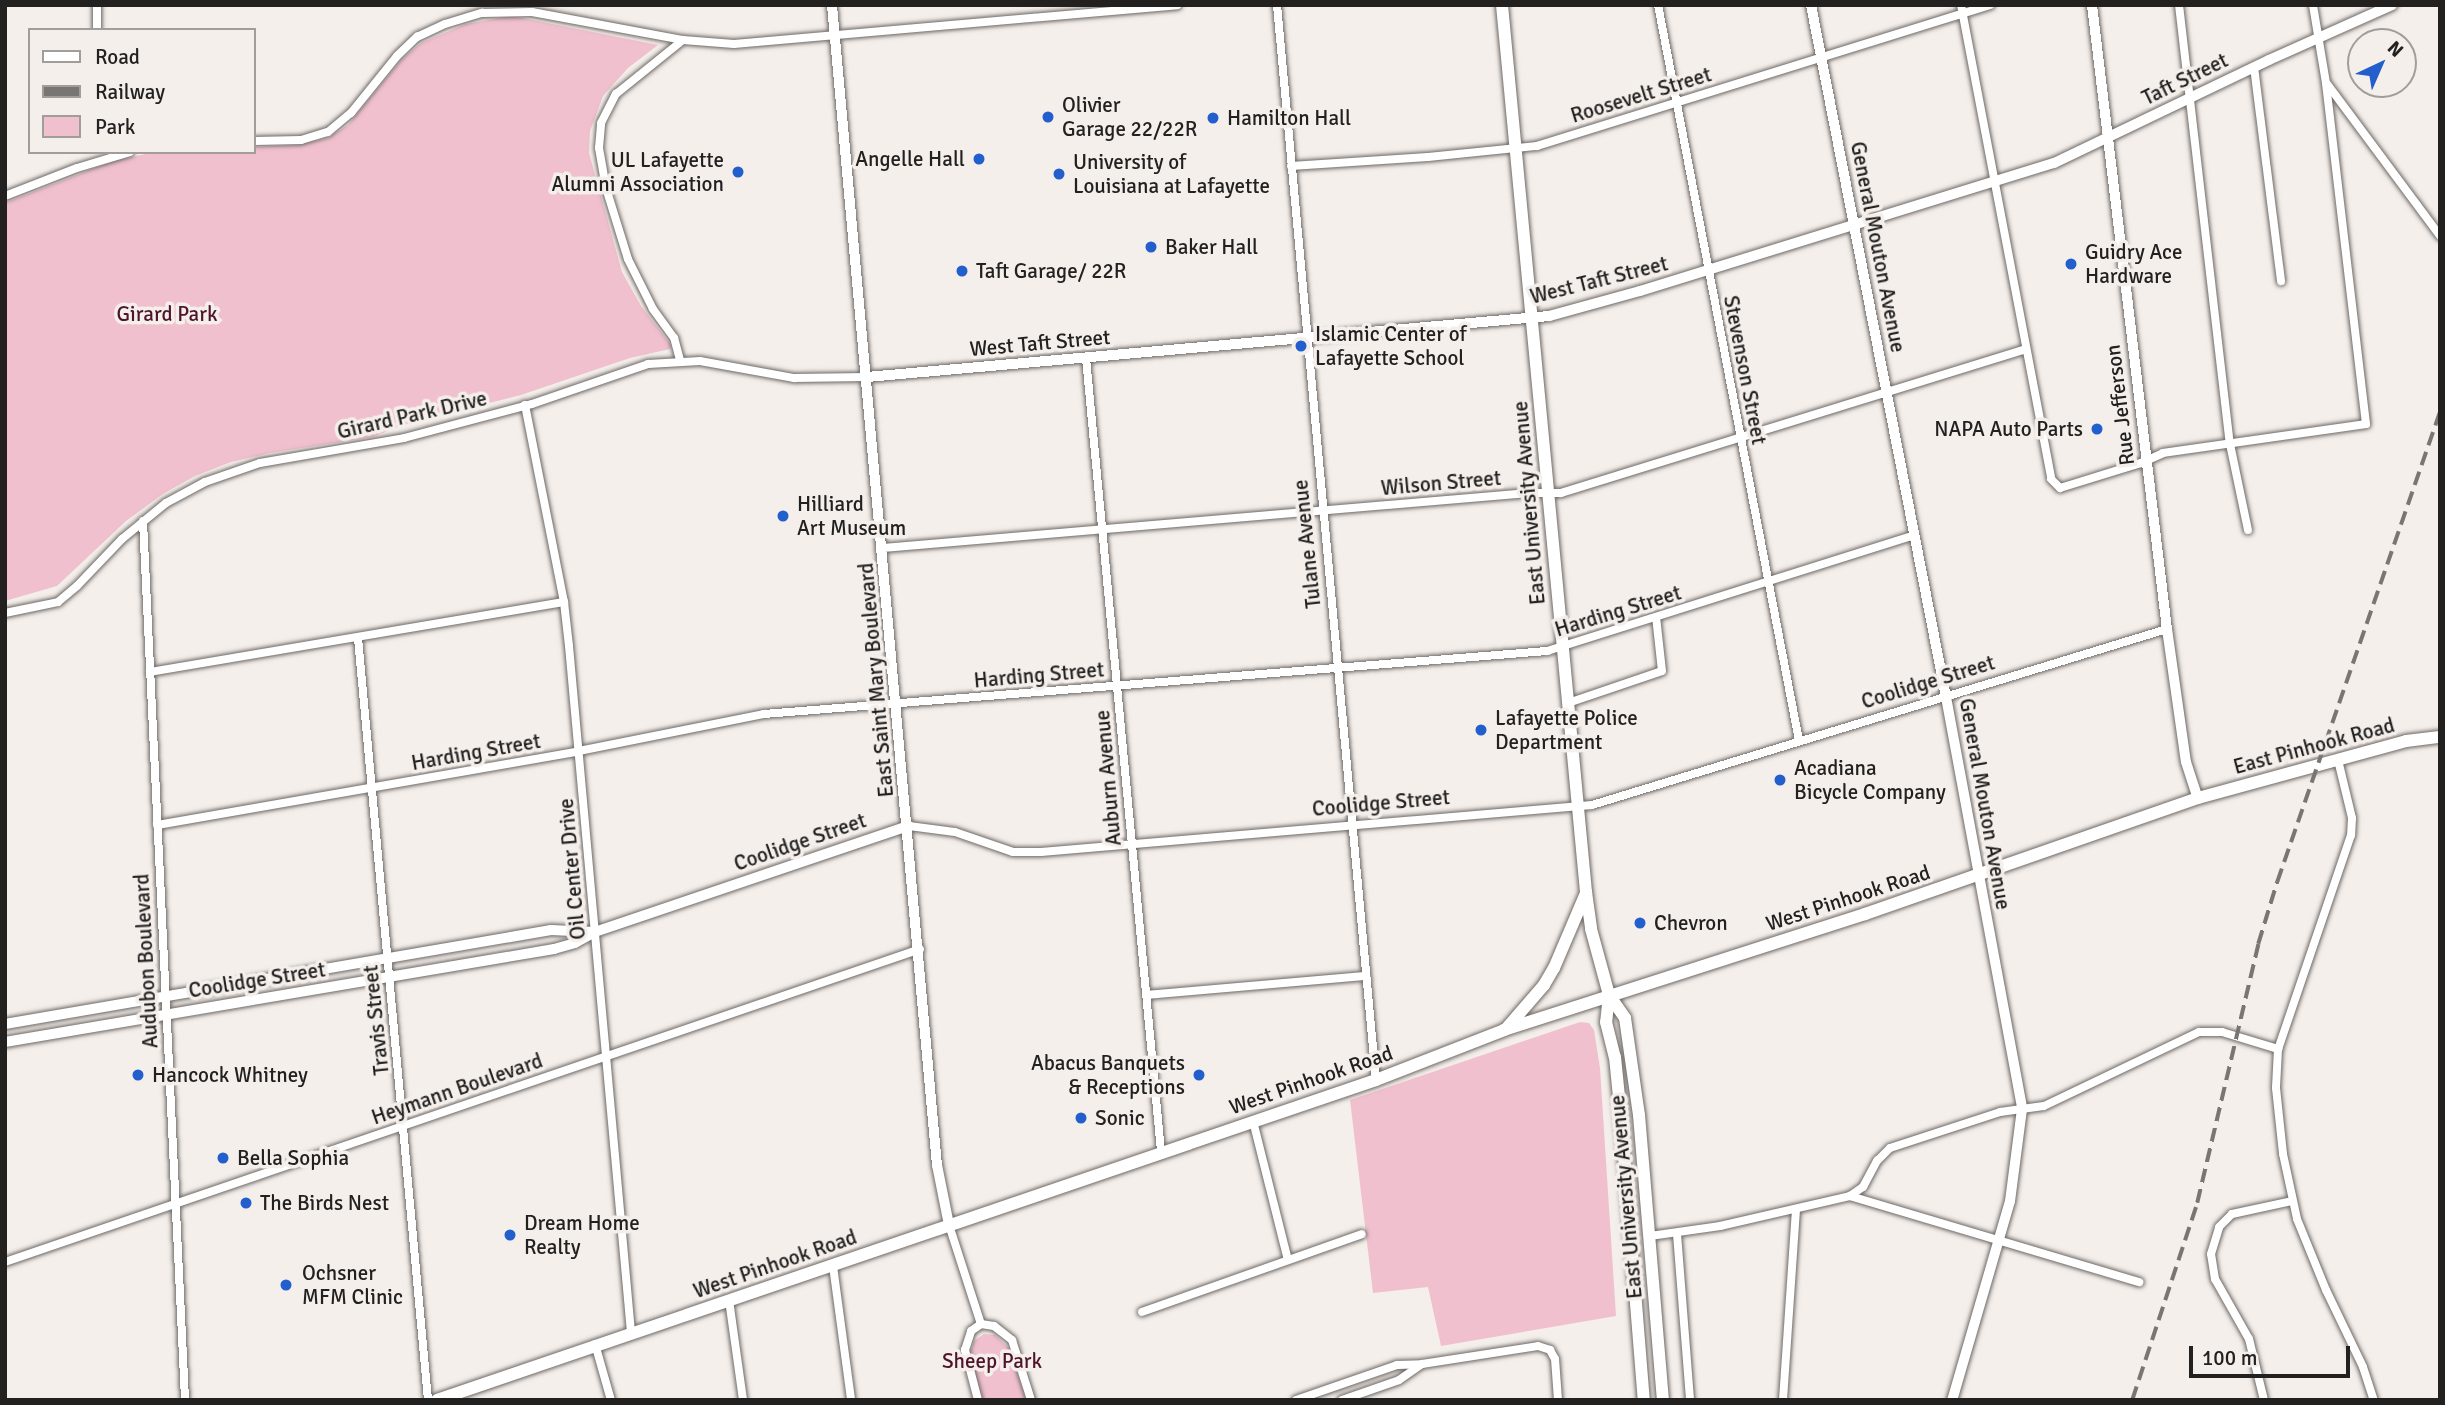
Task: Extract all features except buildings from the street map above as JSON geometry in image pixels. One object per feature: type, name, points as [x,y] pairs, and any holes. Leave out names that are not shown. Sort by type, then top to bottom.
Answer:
[{"type":"main road","name":"East University Avenue","points":[[1502,5],[1586,892],[1591,929],[1609,995],[1625,1018],[1639,1115],[1663,1400]]},
{"type":"main road","name":"East Pinhook Road","points":[[2198,798],[2406,741],[2440,737]]},
{"type":"main road","name":"West Pinhook Road","points":[[437,1400],[1376,1080],[1504,1030],[1978,875],[2198,798]]},
{"type":"main road","points":[[1504,1030],[1544,985],[1554,968],[1586,892]]},
{"type":"main road","name":"East University Avenue","points":[[1609,995],[1606,1022],[1615,1057],[1644,1400]]},
{"type":"main road","points":[[1630,1238],[1650,1236]]},
{"type":"street","points":[[97,5],[97,28]]},
{"type":"street","name":"East Saint Mary Boulevard","points":[[832,5],[909,826],[937,1165],[949,1225]]},
{"type":"street","points":[[256,141],[301,140],[328,132],[351,113],[410,42],[445,24],[482,13],[532,12],[683,40],[734,44],[1177,5]]},
{"type":"street","name":"Tulane Avenue","points":[[1277,5],[1321,511],[1376,1080]]},
{"type":"street","name":"Stevenson Street","points":[[1658,5],[1799,741]]},
{"type":"street","name":"General Mouton Avenue","points":[[1811,5],[1946,697],[2022,1109],[2016,1170],[1999,1239],[1952,1400]]},
{"type":"street","name":"Roosevelt Street","points":[[1291,166],[1536,146],[1962,10],[1991,5]]},
{"type":"street","name":"Rue Jefferson","points":[[2092,5],[2167,628],[2186,762],[2198,798]]},
{"type":"street","points":[[2179,5],[2230,444],[2248,530]]},
{"type":"street","points":[[1962,10],[2050,479],[2055,486],[2066,488],[2163,453],[2366,424],[2326,83],[2316,39],[2313,5]]},
{"type":"street","name":"Taft Street","points":[[1994,184],[2054,163],[2254,67],[2392,5]]},
{"type":"street","points":[[680,360],[674,338],[653,309],[628,259],[606,188],[599,148],[601,123],[616,94],[683,40]]},
{"type":"street","points":[[2254,67],[2281,281]]},
{"type":"street","points":[[2326,83],[2440,236]]},
{"type":"street","points":[[5,196],[104,155]]},
{"type":"street","name":"West Taft Street","points":[[867,377],[1532,318],[1640,291],[1994,184]]},
{"type":"street","name":"Wilson Street","points":[[883,548],[1568,491],[2025,349]]},
{"type":"street","name":"Auburn Avenue","points":[[1086,358],[1161,1152]]},
{"type":"street","name":"Girard Park Drive","points":[[5,613],[48,605],[65,597],[143,521],[186,492],[242,469],[404,438],[525,405],[627,369],[680,360],[793,378],[867,377]]},
{"type":"street","name":"Oil Center Drive","points":[[525,405],[564,602],[631,1333]]},
{"type":"street","name":"Audubon Boulevard","points":[[143,521],[185,1400]]},
{"type":"street","name":"Harding Street","points":[[158,825],[579,751],[739,718],[1562,647],[1914,535]]},
{"type":"street","points":[[150,672],[564,602]]},
{"type":"street","points":[[1568,703],[1662,671],[1656,617]]},
{"type":"street","name":"Coolidge Street","points":[[5,1042],[554,949],[575,943],[595,932],[909,826],[955,832],[1013,852],[1592,805],[2167,628]]},
{"type":"street","name":"Travis Street","points":[[358,638],[428,1400]]},
{"type":"street","points":[[2338,760],[2352,818],[2351,835],[2278,1049],[2276,1088],[2283,1154],[2292,1201],[2308,1249],[2363,1367],[2374,1400]]},
{"type":"street","name":"Coolidge Street","points":[[5,1024],[551,930],[595,932]]},
{"type":"street","name":"Heymann Boulevard","points":[[5,1262],[920,949]]},
{"type":"street","points":[[1147,995],[1366,976]]},
{"type":"street","points":[[1650,1236],[1676,1234],[1850,1196],[1863,1187],[1877,1161],[1890,1148],[2000,1112],[2044,1107],[2199,1032],[2222,1032],[2278,1049]]},
{"type":"street","points":[[1253,1121],[1289,1260]]},
{"type":"street","points":[[1850,1196],[2139,1282]]},
{"type":"street","points":[[2264,1400],[2252,1348],[2215,1279],[2211,1254],[2220,1227],[2232,1214],[2292,1201]]},
{"type":"street","points":[[1783,1400],[1796,1209]]},
{"type":"street","points":[[949,1225],[981,1324]]},
{"type":"street","points":[[1142,1311],[1362,1234]]},
{"type":"street","points":[[1676,1234],[1690,1400]]},
{"type":"street","points":[[833,1266],[851,1400]]},
{"type":"street","points":[[729,1300],[743,1400]]},
{"type":"street","points":[[978,1400],[965,1350],[971,1331],[981,1324],[994,1326],[1012,1340],[1031,1400]]},
{"type":"street","points":[[595,1345],[611,1400]]},
{"type":"street","points":[[1296,1400],[1397,1365],[1422,1364],[1538,1346],[1553,1353],[1558,1400]]},
{"type":"street","points":[[1342,1400],[1399,1380],[1422,1364]]},
{"type":"green space","name":"Girard Park","points":[[512,16],[658,45],[628,68],[603,96],[590,131],[589,153],[622,272],[641,306],[671,345],[670,349],[630,358],[521,395],[400,426],[373,437],[270,453],[231,462],[195,476],[163,494],[126,521],[57,586],[5,601],[5,203],[113,161],[145,154],[256,154],[256,147],[298,145],[328,138],[348,125],[402,59],[421,43],[466,24]]},
{"type":"green space","points":[[1580,1022],[1589,1023],[1594,1030],[1600,1068],[1616,1316],[1441,1346],[1428,1287],[1373,1293],[1350,1100]]},
{"type":"green space","name":"Sheep Park","points":[[984,1334],[995,1335],[1009,1348],[1026,1400],[982,1400],[969,1357],[974,1341]]},
{"type":"railway","points":[[2132,1400],[2197,1203],[2258,944],[2277,882],[2440,410]]},
{"type":"place","name":"Olivier Garage 22/22R","points":[[1048,117]]},
{"type":"place","name":"Hamilton Hall","points":[[1213,118]]},
{"type":"place","name":"Angelle Hall","points":[[979,159]]},
{"type":"place","name":"UL Lafayette Alumni Association","points":[[738,172]]},
{"type":"place","name":"University of Louisiana at Lafayette","points":[[1059,174]]},
{"type":"place","name":"Baker Hall","points":[[1151,247]]},
{"type":"place","name":"Guidry Ace Hardware","points":[[2071,264]]},
{"type":"place","name":"Taft Garage/ 22R","points":[[962,271]]},
{"type":"place","name":"Islamic Center of Lafayette School","points":[[1301,346]]},
{"type":"place","name":"NAPA Auto Parts","points":[[2097,429]]},
{"type":"place","name":"Hilliard Art Museum","points":[[783,516]]},
{"type":"place","name":"Lafayette Police Department","points":[[1481,730]]},
{"type":"place","name":"Acadiana Bicycle Company","points":[[1780,780]]},
{"type":"place","name":"Chevron","points":[[1640,923]]},
{"type":"place","name":"Hancock Whitney","points":[[138,1075]]},
{"type":"place","name":"Abacus Banquets & Receptions","points":[[1199,1075]]},
{"type":"place","name":"Sonic","points":[[1081,1118]]},
{"type":"place","name":"Bella Sophia","points":[[223,1158]]},
{"type":"place","name":"The Birds Nest","points":[[246,1203]]},
{"type":"place","name":"Dream Home Realty","points":[[510,1235]]},
{"type":"place","name":"Ochsner MFM Clinic","points":[[286,1285]]}]
